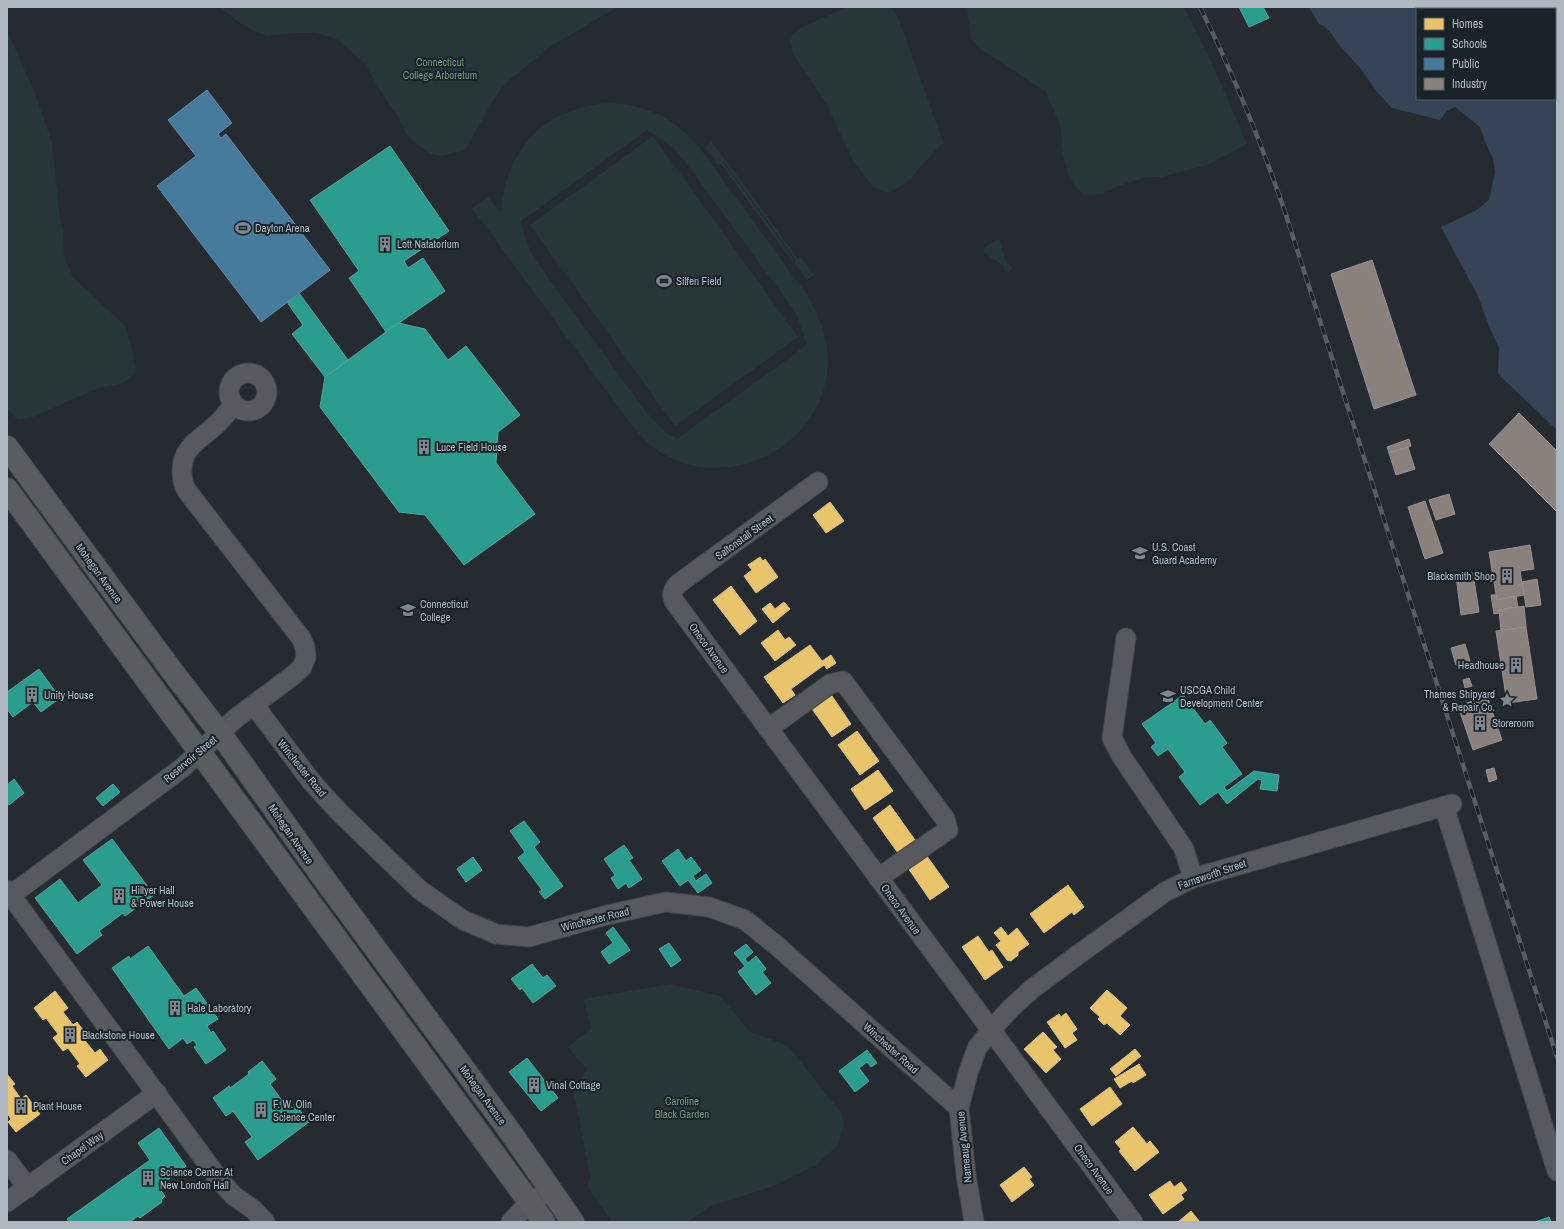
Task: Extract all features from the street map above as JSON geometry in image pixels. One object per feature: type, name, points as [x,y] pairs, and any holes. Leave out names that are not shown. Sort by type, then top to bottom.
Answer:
[{"type":"highway","name":"Mohegan Avenue","points":[[7,447],[172,671],[220,733],[322,876],[574,1222]]},
{"type":"highway","points":[[7,489],[201,751],[351,960],[544,1222]]},
{"type":"street","name":"Reservoir Street","points":[[234,404],[221,421],[185,453],[182,461],[184,485],[187,491],[301,638],[306,647],[305,661],[300,669],[220,733],[182,768],[9,892],[221,1182],[234,1196],[258,1213],[265,1222]]},
{"type":"street","name":"Saltonstall Street","points":[[672,594],[673,590],[678,584],[818,482]]},
{"type":"street","name":"Oneco Avenue","points":[[672,594],[674,601],[1132,1222]]},
{"type":"street","points":[[1126,638],[1112,738],[1122,757],[1184,849],[1193,878]]},
{"type":"street","points":[[768,729],[830,684],[843,682],[945,819],[948,830],[878,878]]},
{"type":"street","name":"Winchester Road","points":[[254,705],[311,781],[339,812],[420,890],[463,920],[496,934],[529,937],[666,902],[709,907],[745,920],[959,1108]]},
{"type":"street","name":"Farnsworth Street","points":[[991,1030],[1011,1008],[1032,989],[1151,901],[1178,884],[1193,878],[1448,805],[1555,1159]]},
{"type":"street","name":"Nameaug Avenue","points":[[974,1222],[966,1175],[959,1108],[968,1073],[977,1048],[991,1030]]},
{"type":"street","name":"Chapel Way","points":[[7,1202],[157,1093]]},
{"type":"street","points":[[7,1160],[28,1188]]},
{"type":"street","points":[[511,1222],[530,1203],[550,1188]]},
{"type":"green space","name":"Connecticut College Arboretum","points":[[220,7],[617,7],[550,47],[514,76],[505,84],[492,102],[464,150],[443,156],[431,154],[413,141],[406,133],[397,114],[390,106],[364,63],[337,39],[316,33],[292,33],[268,36],[258,33],[240,23]]},
{"type":"green space","points":[[848,7],[890,7],[898,17],[943,142],[907,182],[888,193],[872,186],[852,158],[827,105],[794,55],[790,42],[793,34],[800,28]]},
{"type":"green space","points":[[967,7],[1184,7],[1211,61],[1247,144],[1207,165],[1161,177],[1147,177],[1118,186],[1102,194],[1084,195],[1074,185],[1067,172],[1062,148],[1061,127],[1045,91],[980,49],[971,39]]},
{"type":"green space","points":[[7,30],[35,94],[52,142],[59,211],[63,233],[64,256],[73,277],[125,326],[132,348],[136,371],[129,379],[120,384],[98,388],[33,417],[20,419],[16,418],[7,407]]},
{"type":"green space","points":[[611,103],[638,107],[660,115],[680,128],[699,147],[812,304],[821,324],[828,354],[827,375],[820,401],[807,423],[789,441],[768,455],[744,464],[719,468],[694,466],[663,454],[643,438],[630,423],[472,208],[488,197],[501,213],[504,190],[511,169],[520,151],[533,135],[548,122],[566,113],[587,106]],"holes":[[[647,130],[667,143],[683,159],[791,306],[798,318],[807,345],[677,439],[665,432],[646,412],[538,264],[527,243],[521,221]]]},
{"type":"green space","name":"Silfen Field","points":[[653,136],[798,337],[675,426],[530,225]]},
{"type":"green space","points":[[712,142],[725,160],[723,162],[794,260],[792,261],[721,164],[718,165],[705,147]]},
{"type":"green space","points":[[726,160],[798,259],[801,257],[814,275],[807,280],[794,262],[796,260],[724,162]]},
{"type":"green space","points":[[999,239],[1007,264],[1009,264],[1013,269],[1007,273],[1003,268],[1004,266],[983,252],[986,246]]},
{"type":"green space","name":"Caroline Black Garden","points":[[670,984],[720,996],[749,1031],[788,1046],[842,1114],[844,1125],[837,1146],[816,1165],[773,1186],[711,1206],[688,1222],[612,1222],[588,1188],[590,1176],[574,1092],[587,1069],[568,1047],[591,1029],[584,999]]},
{"type":"water","points":[[1309,7],[1557,7],[1557,430],[1498,374],[1499,348],[1477,294],[1441,227],[1475,211],[1489,200],[1495,172],[1493,158],[1480,127],[1455,107],[1447,111],[1440,120],[1392,108],[1378,93],[1361,69],[1324,26],[1319,24]]},
{"type":"building: Homes","points":[[830,502],[844,521],[826,533],[813,515]]},
{"type":"building: Homes","points":[[760,557],[763,561],[765,559],[778,577],[756,593],[744,576],[752,570],[748,565]]},
{"type":"building: Homes","points":[[731,586],[757,621],[740,635],[713,600]]},
{"type":"building: Homes","points":[[784,602],[790,609],[773,623],[762,609],[770,603],[775,609]]},
{"type":"building: Homes","points":[[778,630],[785,640],[789,637],[796,645],[775,661],[761,643]]},
{"type":"building: Homes","points":[[810,645],[822,661],[831,655],[836,663],[827,669],[824,665],[791,689],[795,695],[783,703],[764,677]]},
{"type":"building: Homes","points":[[830,693],[851,724],[832,737],[810,706]]},
{"type":"building: Homes","points":[[857,731],[879,761],[860,775],[838,745]]},
{"type":"building: Homes","points":[[878,770],[893,791],[865,810],[851,789]]},
{"type":"building: Homes","points":[[890,805],[915,840],[898,853],[873,818]]},
{"type":"building: Homes","points":[[924,852],[949,887],[930,900],[906,865]]},
{"type":"building: Homes","points":[[1068,885],[1084,907],[1074,915],[1072,912],[1044,933],[1030,914]]},
{"type":"building: Homes","points":[[1001,927],[1008,936],[1017,928],[1029,944],[1018,952],[1018,955],[1011,961],[1007,960],[996,945],[1001,941],[994,933]]},
{"type":"building: Homes","points":[[978,936],[989,952],[992,950],[1003,967],[985,980],[962,947]]},
{"type":"building: Homes","points":[[1107,990],[1127,1008],[1120,1016],[1130,1025],[1120,1035],[1107,1023],[1104,1025],[1098,1019],[1100,1017],[1090,1008]]},
{"type":"building: Homes","name":"Blackstone House","points":[[55,991],[68,1008],[63,1012],[73,1025],[77,1022],[86,1034],[82,1037],[95,1053],[100,1049],[108,1060],[86,1077],[77,1066],[80,1064],[68,1048],[63,1051],[53,1038],[58,1034],[46,1018],[43,1020],[34,1008]]},
{"type":"building: Homes","points":[[1066,1013],[1077,1029],[1072,1033],[1077,1040],[1065,1048],[1047,1022],[1059,1014],[1061,1017]]},
{"type":"building: Homes","points":[[1043,1032],[1057,1047],[1053,1050],[1061,1059],[1046,1073],[1024,1049]]},
{"type":"building: Homes","points":[[1135,1049],[1141,1056],[1116,1076],[1110,1069]]},
{"type":"building: Homes","points":[[1139,1064],[1146,1075],[1133,1083],[1132,1081],[1120,1088],[1114,1079]]},
{"type":"building: Homes","name":"Plant House","points":[[7,1074],[15,1084],[12,1086],[21,1099],[26,1095],[40,1114],[16,1132],[8,1122],[11,1119],[7,1113]]},
{"type":"building: Homes","points":[[1110,1087],[1122,1104],[1092,1126],[1080,1109]]},
{"type":"building: Homes","points":[[1133,1127],[1147,1144],[1150,1141],[1159,1152],[1135,1171],[1119,1151],[1121,1149],[1115,1142]]},
{"type":"building: Homes","points":[[1024,1167],[1032,1177],[1029,1179],[1034,1185],[1012,1202],[1000,1185]]},
{"type":"building: Homes","points":[[1170,1181],[1174,1187],[1181,1182],[1187,1190],[1181,1195],[1184,1199],[1163,1214],[1149,1195]]},
{"type":"building: Homes","points":[[1191,1211],[1200,1222],[1178,1222]]},
{"type":"building: Schools","points":[[1239,7],[1263,7],[1269,18],[1249,27]]},
{"type":"building: Schools","name":"Lott Natatorium","points":[[390,146],[449,231],[404,261],[408,268],[423,258],[445,291],[386,332],[349,278],[359,271],[310,200]]},
{"type":"building: Schools","points":[[299,293],[348,360],[325,377],[292,334],[303,325],[287,302]]},
{"type":"building: Schools","name":"Luce Field House","points":[[398,323],[425,329],[448,360],[466,346],[520,415],[498,432],[496,463],[535,514],[464,565],[425,515],[399,512],[320,407],[325,377]]},
{"type":"building: Schools","name":"Unity House","points":[[39,669],[60,698],[41,712],[33,702],[13,717],[7,709],[7,692]]},
{"type":"building: Schools","points":[[1183,695],[1205,724],[1210,720],[1227,743],[1222,747],[1242,774],[1224,787],[1227,791],[1254,771],[1279,775],[1277,791],[1260,789],[1262,780],[1258,779],[1227,804],[1218,792],[1200,805],[1179,777],[1185,772],[1168,749],[1158,756],[1151,747],[1156,743],[1142,724]]},
{"type":"building: Schools","points":[[14,779],[24,793],[9,805],[7,802],[7,785]]},
{"type":"building: Schools","points":[[113,784],[120,792],[103,806],[96,798]]},
{"type":"building: Schools","points":[[524,821],[540,842],[534,847],[563,886],[545,899],[539,892],[542,890],[518,858],[525,852],[510,831]]},
{"type":"building: Schools","name":"Hillyer Hall & Power House","points":[[112,839],[154,895],[125,916],[123,913],[99,931],[102,935],[77,954],[35,898],[60,879],[78,903],[102,885],[83,860]]},
{"type":"building: Schools","points":[[624,845],[633,858],[629,860],[642,879],[629,888],[626,883],[618,889],[611,878],[615,875],[604,859]]},
{"type":"building: Schools","points":[[678,849],[686,861],[691,857],[701,870],[693,876],[696,881],[706,874],[712,883],[698,893],[688,880],[680,886],[662,861]]},
{"type":"building: Schools","points":[[473,857],[482,870],[466,882],[457,869]]},
{"type":"building: Schools","points":[[613,927],[630,950],[609,964],[601,952],[613,943],[606,933]]},
{"type":"building: Schools","points":[[669,943],[681,960],[671,967],[659,949]]},
{"type":"building: Schools","points":[[746,944],[753,952],[745,959],[748,963],[756,956],[766,969],[762,972],[771,983],[756,995],[738,972],[745,966],[734,953]]},
{"type":"building: Schools","name":"Hale Laboratory","points":[[148,946],[184,996],[196,988],[218,1019],[207,1026],[211,1033],[213,1031],[226,1050],[206,1064],[194,1047],[197,1045],[193,1040],[187,1044],[183,1038],[169,1049],[112,968],[129,956],[130,959]]},
{"type":"building: Schools","points":[[532,964],[543,978],[547,975],[556,986],[533,1003],[522,988],[520,990],[511,979]]},
{"type":"building: Schools","points":[[867,1050],[877,1063],[871,1067],[867,1062],[859,1068],[869,1081],[855,1092],[839,1071]]},
{"type":"building: Schools","name":"Vinal Cottage","points":[[527,1058],[558,1098],[541,1111],[509,1072]]},
{"type":"building: Schools","name":"F. W. Olin Science Center","points":[[262,1061],[276,1079],[270,1084],[288,1109],[295,1104],[309,1122],[258,1160],[245,1142],[252,1137],[233,1111],[226,1116],[213,1098],[249,1074],[248,1072]]},
{"type":"building: Schools","name":"Science Center At New London Hall","points":[[159,1128],[186,1166],[158,1187],[165,1196],[161,1200],[162,1202],[140,1218],[138,1216],[130,1222],[69,1222],[67,1219],[150,1160],[138,1143]]},
{"type":"building: Schools","points":[[1549,1217],[1551,1222],[1538,1222],[1538,1221]]},
{"type":"building: Public","name":"Dayton Arena","points":[[207,90],[232,123],[218,134],[221,138],[226,134],[330,270],[261,322],[157,186],[196,156],[168,120]]},
{"type":"building: Industry","points":[[1372,260],[1416,395],[1374,409],[1331,274]]},
{"type":"building: Industry","points":[[1519,413],[1557,451],[1557,512],[1489,444]]},
{"type":"building: Industry","points":[[1409,439],[1411,446],[1389,453],[1387,447]]},
{"type":"building: Industry","points":[[1408,447],[1415,469],[1396,475],[1389,453]]},
{"type":"building: Industry","points":[[1449,494],[1455,514],[1436,520],[1429,500]]},
{"type":"building: Industry","points":[[1425,501],[1443,553],[1425,559],[1408,507]]},
{"type":"building: Industry","name":"Blacksmith Shop","points":[[1530,545],[1534,569],[1520,571],[1524,595],[1497,600],[1489,552]]},
{"type":"building: Industry","points":[[1473,573],[1479,612],[1461,615],[1456,576]]},
{"type":"building: Industry","points":[[1537,579],[1541,605],[1526,607],[1522,582]]},
{"type":"building: Industry","points":[[1491,595],[1496,595],[1497,600],[1516,596],[1518,607],[1499,610],[1499,613],[1494,614]]},
{"type":"building: Industry","points":[[1524,606],[1526,627],[1501,631],[1499,610]]},
{"type":"building: Industry","name":"Headhouse","points":[[1526,627],[1537,699],[1507,703],[1496,631]]},
{"type":"building: Industry","points":[[1465,644],[1470,661],[1456,665],[1451,648]]},
{"type":"building: Industry","points":[[1469,678],[1472,686],[1465,688],[1463,680]]},
{"type":"building: Industry","name":"Storeroom","points":[[1487,696],[1502,740],[1473,750],[1458,706]]},
{"type":"building: Industry","points":[[1494,768],[1497,779],[1489,782],[1486,770]]},
{"type":"railway","points":[[1200,7],[1246,108],[1285,212],[1557,1057]]},
{"type":"place","name":"Dayton Arena","points":[[243,228]]},
{"type":"place","name":"Lott Natatorium","points":[[385,244]]},
{"type":"place","name":"Silfen Field","points":[[664,281]]},
{"type":"place","name":"Luce Field House","points":[[424,447]]},
{"type":"place","name":"U.S. Coast Guard Academy","points":[[1140,553]]},
{"type":"place","name":"Blacksmith Shop","points":[[1507,576]]},
{"type":"place","name":"Connecticut College","points":[[408,610]]},
{"type":"place","name":"Headhouse","points":[[1516,665]]},
{"type":"place","name":"Unity House","points":[[32,695]]},
{"type":"place","name":"USCGA Child Development Center","points":[[1168,696]]},
{"type":"place","name":"Thames Shipyard & Repair Co.","points":[[1507,700]]},
{"type":"place","name":"Storeroom","points":[[1480,723]]},
{"type":"place","name":"Hillyer Hall & Power House","points":[[119,896]]},
{"type":"place","name":"Hale Laboratory","points":[[175,1008]]},
{"type":"place","name":"Blackstone House","points":[[70,1035]]},
{"type":"place","name":"Vinal Cottage","points":[[534,1085]]},
{"type":"place","name":"Plant House","points":[[21,1106]]},
{"type":"place","name":"F. W. Olin Science Center","points":[[261,1110]]},
{"type":"place","name":"Science Center At New London Hall","points":[[148,1178]]}]
